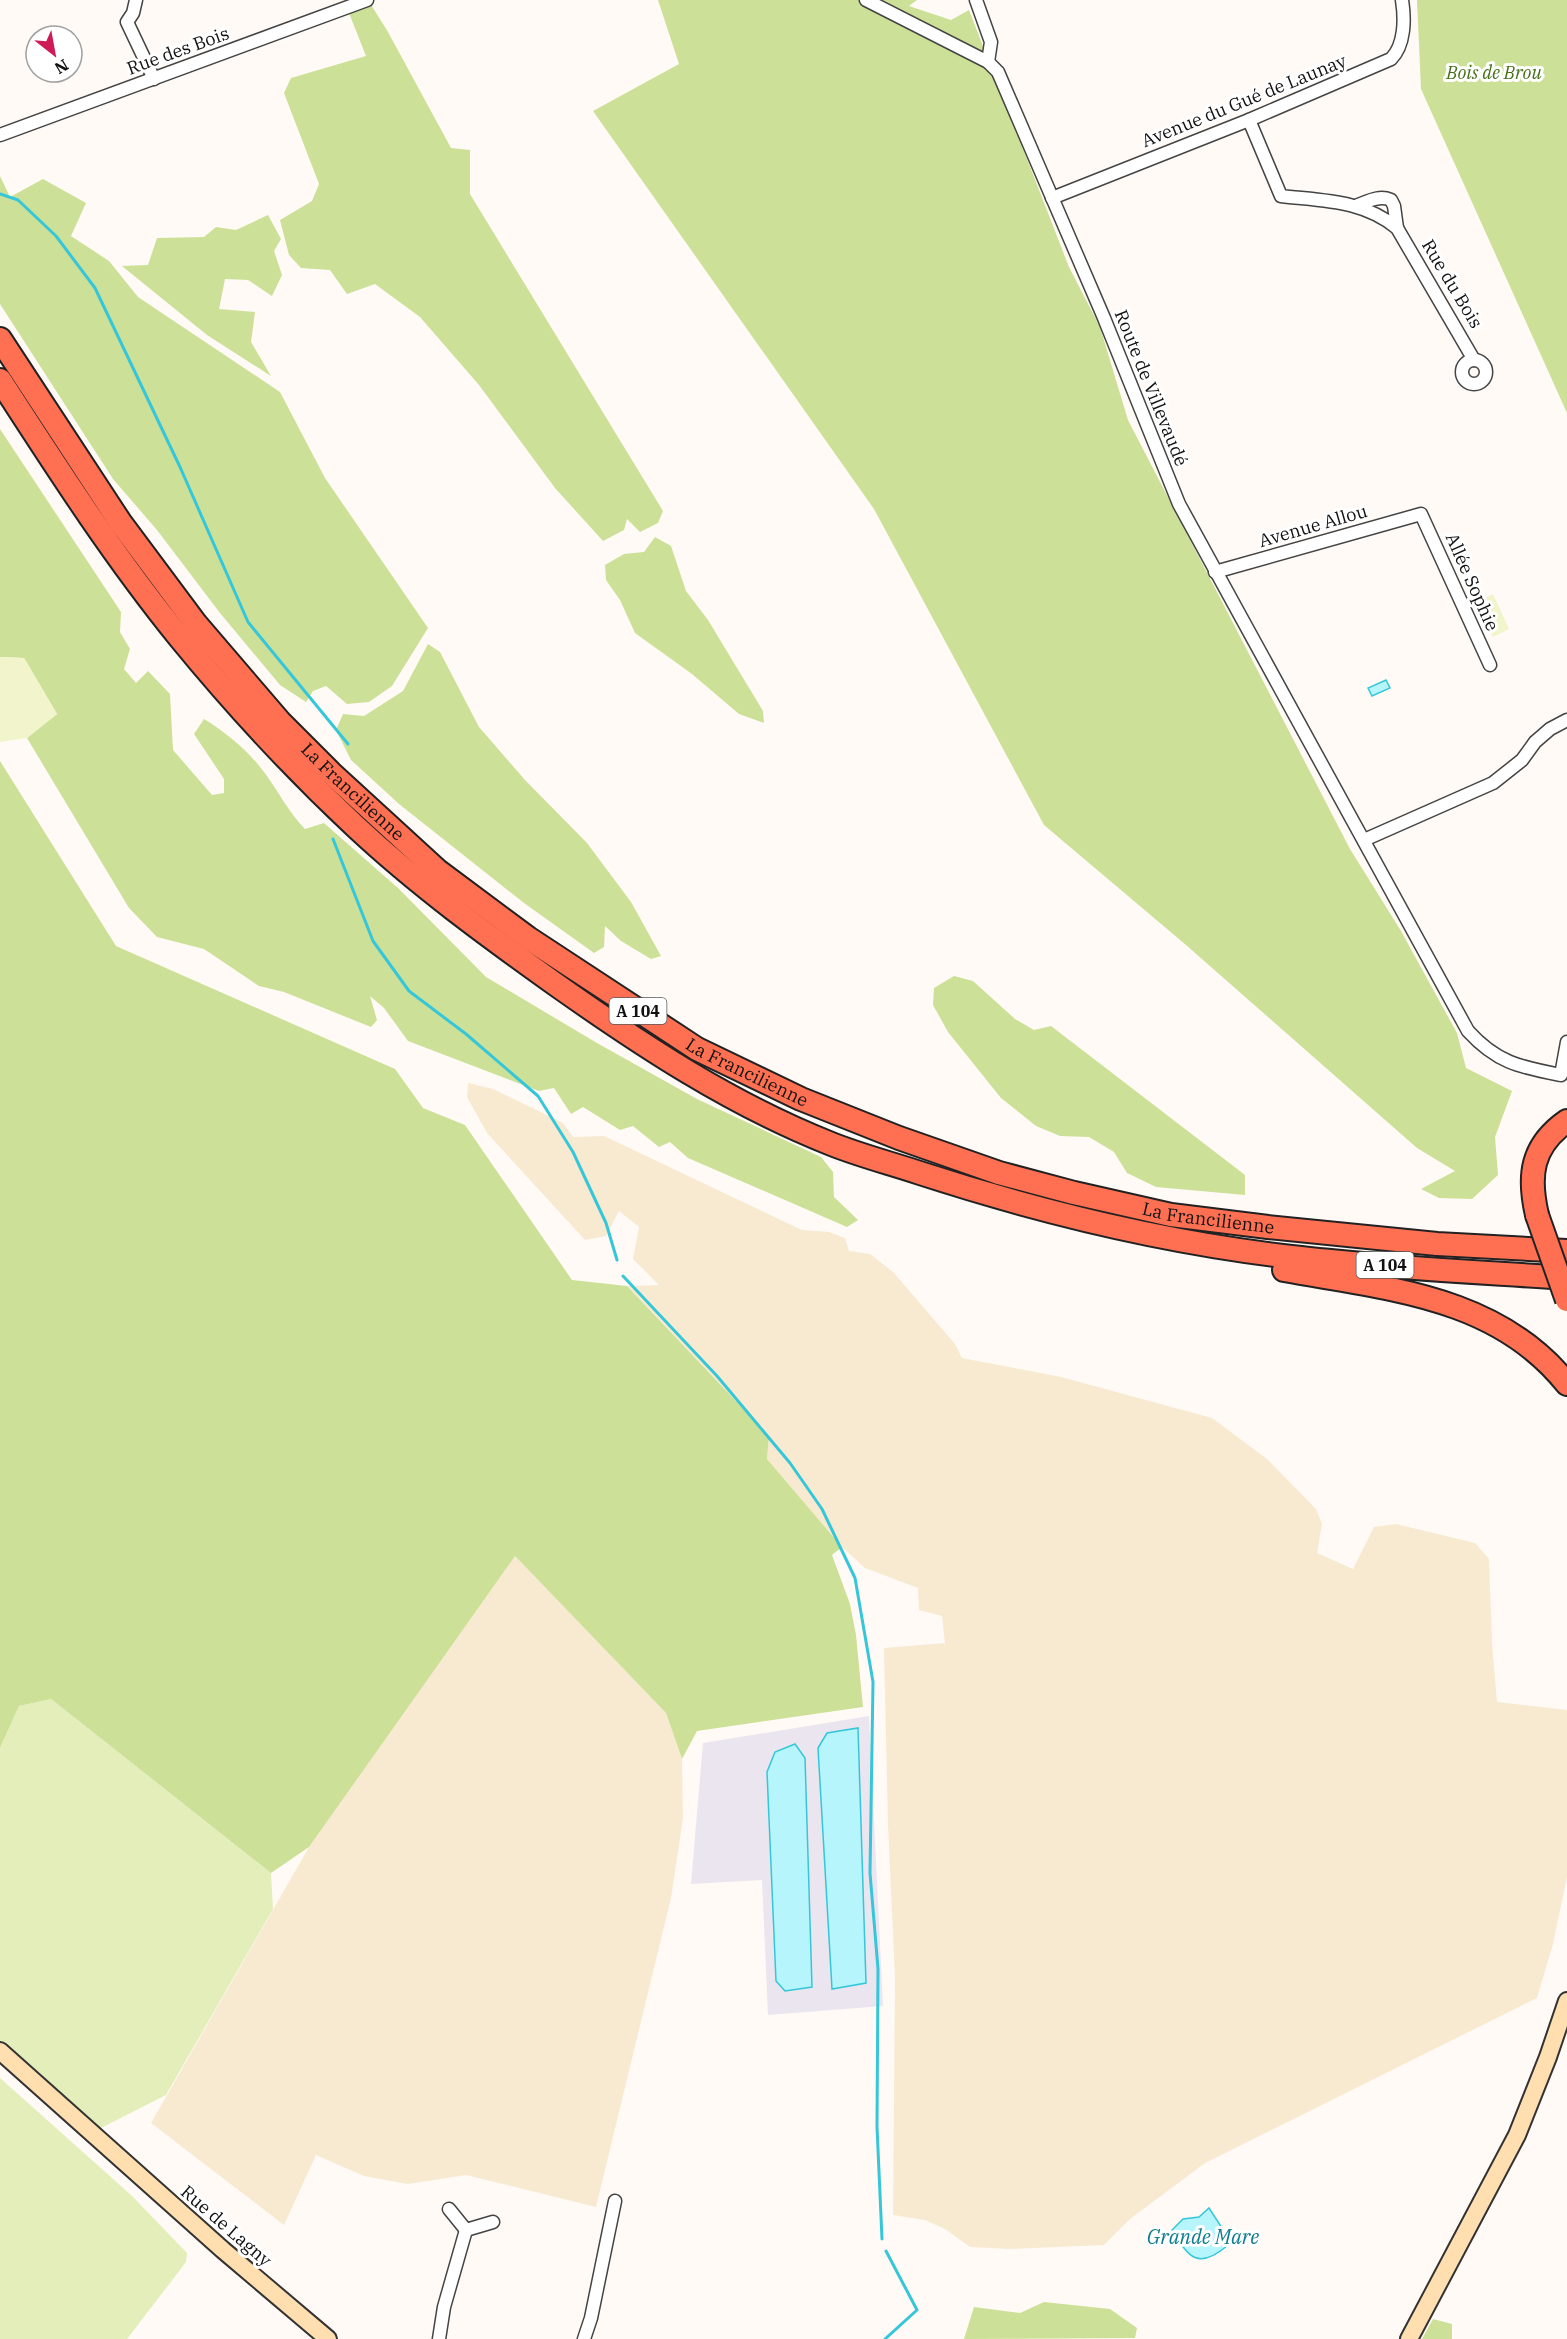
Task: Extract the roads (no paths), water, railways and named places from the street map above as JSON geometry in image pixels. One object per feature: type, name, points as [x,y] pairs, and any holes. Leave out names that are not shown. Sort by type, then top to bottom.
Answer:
[{"type":"highway","name":"La Francilienne","points":[[0,339],[120,522],[196,624],[280,722],[331,773],[438,871],[545,950],[697,1049],[801,1099],[899,1138],[999,1173],[1074,1193],[1171,1215],[1268,1227],[1531,1250],[1567,1251]]},
{"type":"highway","name":"La Francilienne","points":[[0,380],[59,472],[130,573],[178,636],[265,735],[354,825],[402,868],[526,963],[629,1036],[727,1095],[830,1143],[972,1190],[1052,1212],[1245,1251],[1327,1261],[1567,1278]]},
{"type":"highway","points":[[1567,1121],[1548,1138],[1534,1165],[1532,1192],[1537,1215],[1567,1300]]},
{"type":"highway","points":[[1531,1250],[1555,1238],[1567,1237]]},
{"type":"highway","points":[[1203,1243],[1220,1257],[1413,1294],[1458,1307],[1494,1322],[1517,1336],[1551,1364],[1567,1384]]},
{"type":"main road","points":[[1410,2339],[1516,2135],[1548,2057],[1567,2001]]},
{"type":"main road","name":"Rue de Lagny","points":[[0,2051],[328,2339]]},
{"type":"street","points":[[135,0],[133,13],[126,22],[154,79]]},
{"type":"street","name":"Rue des Bois","points":[[0,135],[368,0]]},
{"type":"street","name":"Route de Villevaudé","points":[[866,0],[988,62],[998,72],[1006,86],[1104,318],[1179,504],[1468,1031],[1498,1058],[1517,1066],[1561,1075],[1567,1042]]},
{"type":"street","points":[[976,0],[991,42],[988,62]]},
{"type":"street","name":"Avenue du Gué de Launay","points":[[1052,198],[1249,120],[1390,59],[1396,54],[1405,21],[1402,0]]},
{"type":"street","name":"Rue du Bois","points":[[1249,120],[1281,196],[1358,205],[1382,215],[1398,228]]},
{"type":"street","name":"Rue du Bois","points":[[1358,205],[1376,198],[1384,197],[1391,200],[1398,228],[1474,360]]},
{"type":"street","name":"Avenue Allou","points":[[1215,572],[1421,514]]},
{"type":"street","name":"Allée Sophie","points":[[1421,514],[1490,665]]},
{"type":"street","points":[[1364,840],[1493,783],[1522,759],[1535,742],[1550,729],[1567,720]]},
{"type":"street","points":[[584,2339],[591,2318],[615,2201]]},
{"type":"street","points":[[449,2209],[466,2230]]},
{"type":"street","points":[[466,2230],[492,2222]]},
{"type":"street","points":[[439,2339],[444,2307],[466,2230]]},
{"type":"water","points":[[1386,680],[1390,688],[1372,696],[1368,688]]},
{"type":"water","points":[[858,1728],[866,1983],[832,1989],[818,1748],[827,1733]]},
{"type":"water","points":[[795,1744],[805,1758],[812,1987],[785,1991],[776,1981],[767,1772],[775,1752]]},
{"type":"water","name":"Grande Mare","points":[[1209,2208],[1224,2231],[1227,2246],[1209,2258],[1201,2259],[1189,2254],[1172,2230],[1183,2219],[1199,2217]]},
{"type":"waterway","points":[[0,194],[18,200],[56,236],[95,288],[180,467],[248,622],[348,744]]},
{"type":"waterway","points":[[333,839],[373,941],[409,991],[466,1034],[538,1096],[573,1152],[606,1223],[617,1260]]},
{"type":"waterway","points":[[623,1276],[717,1376],[790,1463],[822,1509],[855,1578],[873,1682],[870,1873],[878,1969],[877,2127],[882,2239]]},
{"type":"waterway","points":[[885,2339],[917,2310],[886,2251]]},
{"type":"park label","name":"Bois de Brou","points":[[1494,73]]}]
